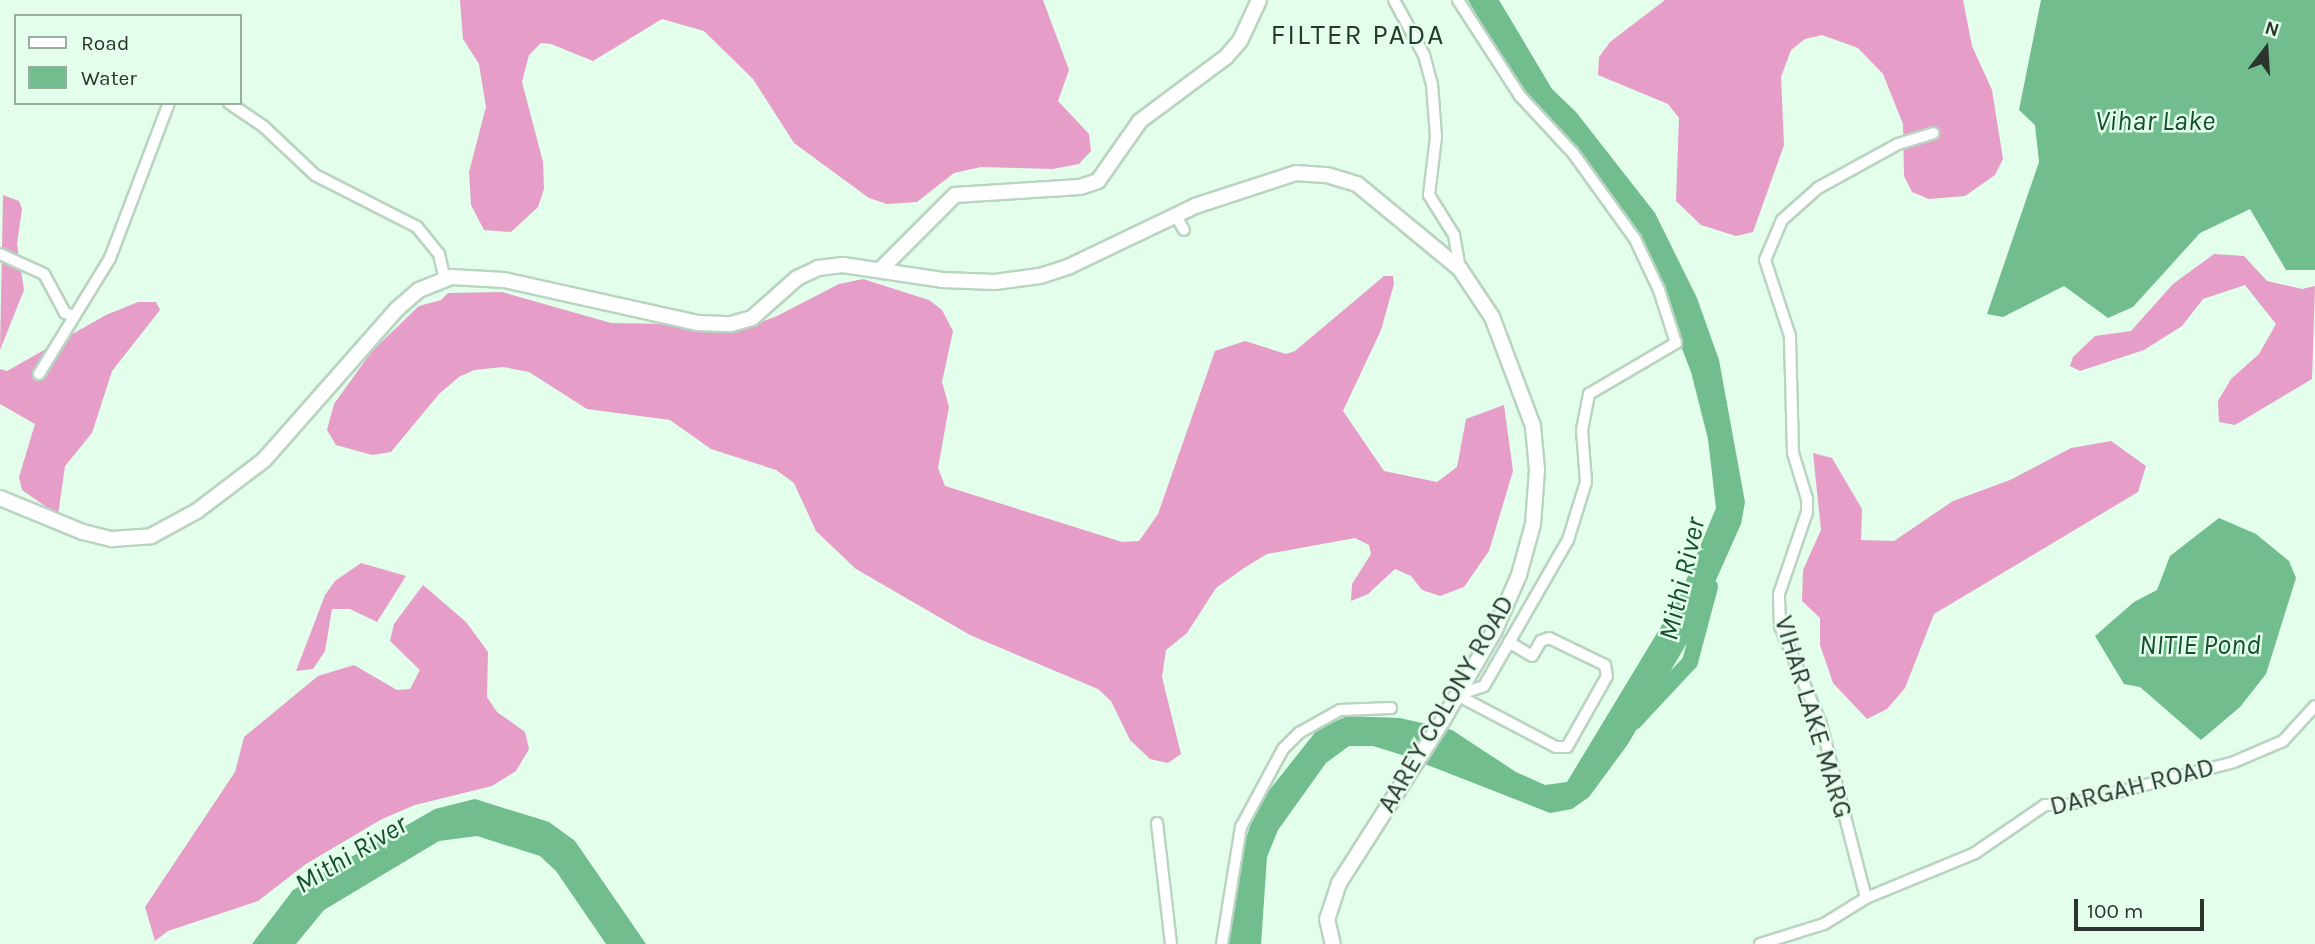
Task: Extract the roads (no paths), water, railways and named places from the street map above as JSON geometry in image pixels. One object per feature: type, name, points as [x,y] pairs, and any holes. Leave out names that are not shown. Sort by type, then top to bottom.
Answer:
[{"type":"main road","points":[[881,269],[955,195],[1080,187],[1098,181],[1140,121],[1226,57],[1240,41],[1259,0]]},
{"type":"main road","name":"AAREY COLONY ROAD","points":[[0,498],[83,532],[112,539],[151,536],[197,511],[264,460],[397,309],[419,290],[445,279],[503,280],[698,323],[731,324],[752,318],[797,278],[818,268],[843,265],[942,280],[995,282],[1040,276],[1070,266],[1175,214],[1296,173],[1327,174],[1357,184],[1384,203],[1460,269],[1492,317],[1513,366],[1533,426],[1536,470],[1533,524],[1519,575],[1495,630],[1443,720],[1339,883],[1327,919],[1332,944]]},
{"type":"street","points":[[1394,0],[1424,55],[1433,85],[1436,137],[1429,195],[1454,234],[1460,269]]},
{"type":"street","points":[[1457,695],[1484,686],[1568,540],[1581,506],[1586,482],[1582,430],[1589,394],[1676,343],[1659,290],[1635,239],[1573,153],[1520,96],[1458,0]]},
{"type":"street","points":[[38,374],[110,258],[168,105]]},
{"type":"street","points":[[232,105],[263,126],[315,174],[417,227],[439,254],[445,279]]},
{"type":"street","name":"VIHAR LAKE MARG","points":[[1866,898],[1821,724],[1780,626],[1779,594],[1807,512],[1807,499],[1793,453],[1790,337],[1765,260],[1782,219],[1818,188],[1898,144],[1933,133]]},
{"type":"street","points":[[1175,214],[1184,230]]},
{"type":"street","points":[[0,254],[44,274],[65,313],[74,316]]},
{"type":"street","points":[[1457,695],[1556,747],[1567,747],[1607,676],[1605,665],[1549,638],[1541,640],[1532,656],[1510,642]]},
{"type":"street","name":"DARGAH ROAD","points":[[1760,944],[1824,924],[1866,898],[1975,853],[2045,805],[2067,805],[2234,762],[2283,741],[2315,706]]},
{"type":"street","points":[[1222,944],[1241,827],[1283,749],[1299,733],[1340,710],[1391,708]]},
{"type":"street","points":[[1157,823],[1171,944]]},
{"type":"water","points":[[1468,0],[1499,0],[1552,89],[1576,112],[1655,213],[1697,298],[1719,360],[1745,502],[1741,524],[1691,636],[1628,744],[1589,797],[1572,809],[1550,813],[1402,755],[1373,746],[1349,746],[1326,763],[1278,830],[1267,857],[1261,944],[1226,944],[1244,845],[1256,807],[1317,730],[1347,716],[1400,718],[1452,730],[1516,772],[1545,785],[1567,782],[1680,595],[1716,508],[1708,439],[1691,372],[1638,235],[1523,94]]},
{"type":"water","name":"Vihar Lake","points":[[2041,0],[2315,0],[2315,270],[2286,270],[2250,209],[2200,233],[2133,307],[2108,318],[2064,286],[2003,317],[1987,314],[2039,162],[2035,125],[2019,110]]},
{"type":"water","name":"NITIE Pond","points":[[2219,518],[2256,534],[2289,561],[2296,578],[2266,674],[2240,707],[2201,740],[2140,687],[2124,684],[2095,636],[2134,602],[2157,590],[2170,556]]},
{"type":"water","points":[[475,799],[549,822],[575,841],[646,944],[606,944],[556,871],[540,856],[477,836],[439,841],[324,910],[296,944],[252,944],[293,890],[435,809]]},
{"type":"waterway","name":"Mithi River","points":[[1634,722],[1690,662],[1710,587]]},
{"type":"district","name":"FILTER PADA","points":[[1358,35]]}]
